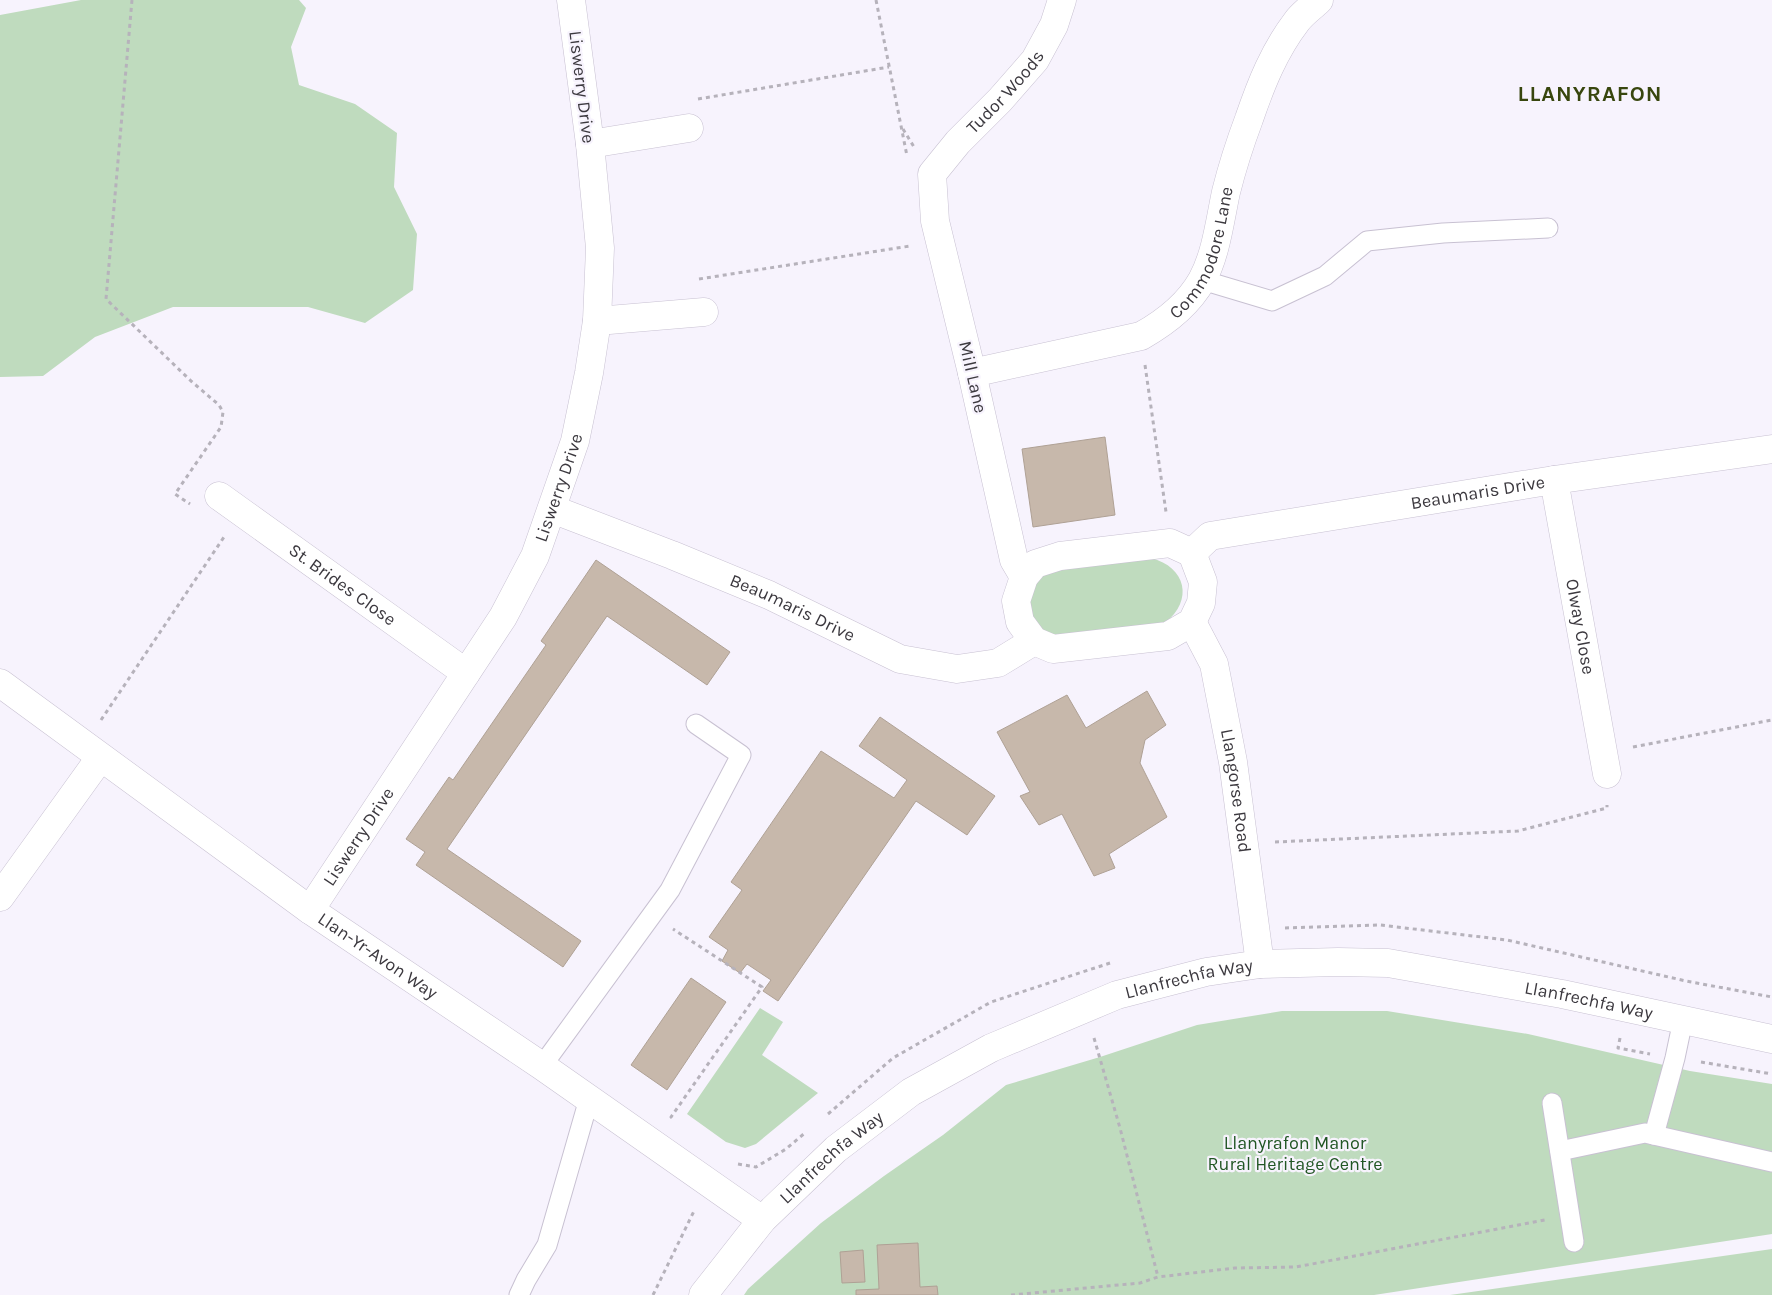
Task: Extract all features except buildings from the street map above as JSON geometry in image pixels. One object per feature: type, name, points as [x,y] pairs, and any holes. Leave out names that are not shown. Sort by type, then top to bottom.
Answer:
[{"type":"street","name":"Liswerry Drive","points":[[310,910],[503,618],[535,556],[575,441],[597,321],[600,248],[590,144],[571,0]]},
{"type":"street","name":"Tudor Woods","points":[[921,170],[958,142],[1000,100],[1035,60],[1054,25],[1062,0]]},
{"type":"street","name":"Commodore Lane","points":[[972,372],[1142,336],[1163,324],[1184,304],[1202,280],[1214,247],[1227,189],[1241,142],[1276,51],[1298,19],[1319,0]]},
{"type":"street","points":[[590,144],[689,128]]},
{"type":"street","name":"Mill Lane","points":[[921,170],[972,372],[1014,560],[1024,577]]},
{"type":"street","points":[[597,321],[704,312]]},
{"type":"street","name":"Beaumaris Drive","points":[[1181,548],[1210,536],[1554,480],[1772,449]]},
{"type":"street","name":"Olway Close","points":[[1554,480],[1605,763]]},
{"type":"street","name":"St. Brides Close","points":[[208,503],[466,673]]},
{"type":"street","name":"Beaumaris Drive","points":[[552,509],[769,595],[900,659],[957,669],[998,663],[1034,641]]},
{"type":"street","points":[[1181,548],[1203,582],[1201,603],[1192,622],[1168,636],[1053,649],[1034,641],[1020,622],[1016,601],[1024,577],[1036,564],[1060,556],[1181,548]]},
{"type":"street","name":"Llangorse Road","points":[[1192,622],[1214,664],[1233,762],[1260,964]]},
{"type":"street","name":"Llan-Yr-Avon Way","points":[[0,684],[310,910],[542,1066],[762,1220]]},
{"type":"street","points":[[0,898],[92,752]]},
{"type":"street","name":"Llanfrechfa Way","points":[[703,1295],[762,1220],[836,1149],[911,1092],[992,1048],[1086,1008],[1117,996],[1206,972],[1260,964],[1388,963],[1562,994],[1772,1039]]},
{"type":"lane","points":[[1202,280],[1272,301],[1325,276],[1368,241],[1443,233],[1548,228]]},
{"type":"lane","points":[[542,1066],[670,890],[741,755],[696,724]]},
{"type":"lane","points":[[1654,1135],[1675,1058],[1683,1020]]},
{"type":"lane","points":[[519,1295],[547,1245],[589,1099]]},
{"type":"lane","points":[[1552,1104],[1574,1242]]},
{"type":"lane","points":[[1560,1151],[1645,1133],[1772,1162]]},
{"type":"path","points":[[132,0],[106,299],[191,381],[219,405],[223,412],[222,427],[175,494],[208,503]]},
{"type":"path","points":[[876,0],[889,67],[921,170]]},
{"type":"path","points":[[689,128],[683,102],[889,67]]},
{"type":"path","points":[[704,312],[699,279],[915,245]]},
{"type":"path","points":[[1142,336],[1181,548]]},
{"type":"path","points":[[92,752],[226,531]]},
{"type":"path","points":[[1244,844],[1518,831],[1607,808],[1605,763],[1772,720]]},
{"type":"path","points":[[652,916],[762,987],[671,1117],[678,1122]]},
{"type":"path","points":[[1256,929],[1380,925],[1507,940],[1686,981],[1772,998]]},
{"type":"path","points":[[822,1119],[894,1058],[991,1002],[1116,961]]},
{"type":"path","points":[[1086,1008],[1120,1128],[1158,1277]]},
{"type":"path","points":[[653,1295],[690,1217],[726,1162],[756,1167],[786,1149],[807,1131]]},
{"type":"path","points":[[1011,1295],[1140,1283],[1158,1277],[1235,1268],[1296,1267],[1570,1215]]},
{"type":"green space","points":[[81,0],[299,0],[306,8],[291,47],[299,85],[355,104],[397,133],[394,187],[417,234],[413,290],[365,323],[308,307],[173,307],[95,337],[43,376],[0,377],[0,15]]},
{"type":"green space","points":[[1151,558],[1163,562],[1172,569],[1182,585],[1183,595],[1180,604],[1165,623],[1064,635],[1045,632],[1035,623],[1026,591],[1050,568]]},
{"type":"green space","points":[[760,1008],[783,1022],[762,1055],[818,1093],[756,1144],[745,1148],[726,1142],[687,1114]]},
{"type":"green space","name":"Llanyrafon Manor Rural Heritage Centre","points":[[1282,1011],[1387,1011],[1528,1034],[1690,1071],[1772,1084],[1772,1234],[1374,1295],[744,1295],[748,1289],[821,1223],[943,1135],[1006,1085],[1197,1025]]},
{"type":"green space","points":[[1772,1249],[1772,1295],[1450,1295]]},
{"type":"district","name":"LLANYRAFON","points":[[1590,93]]}]
